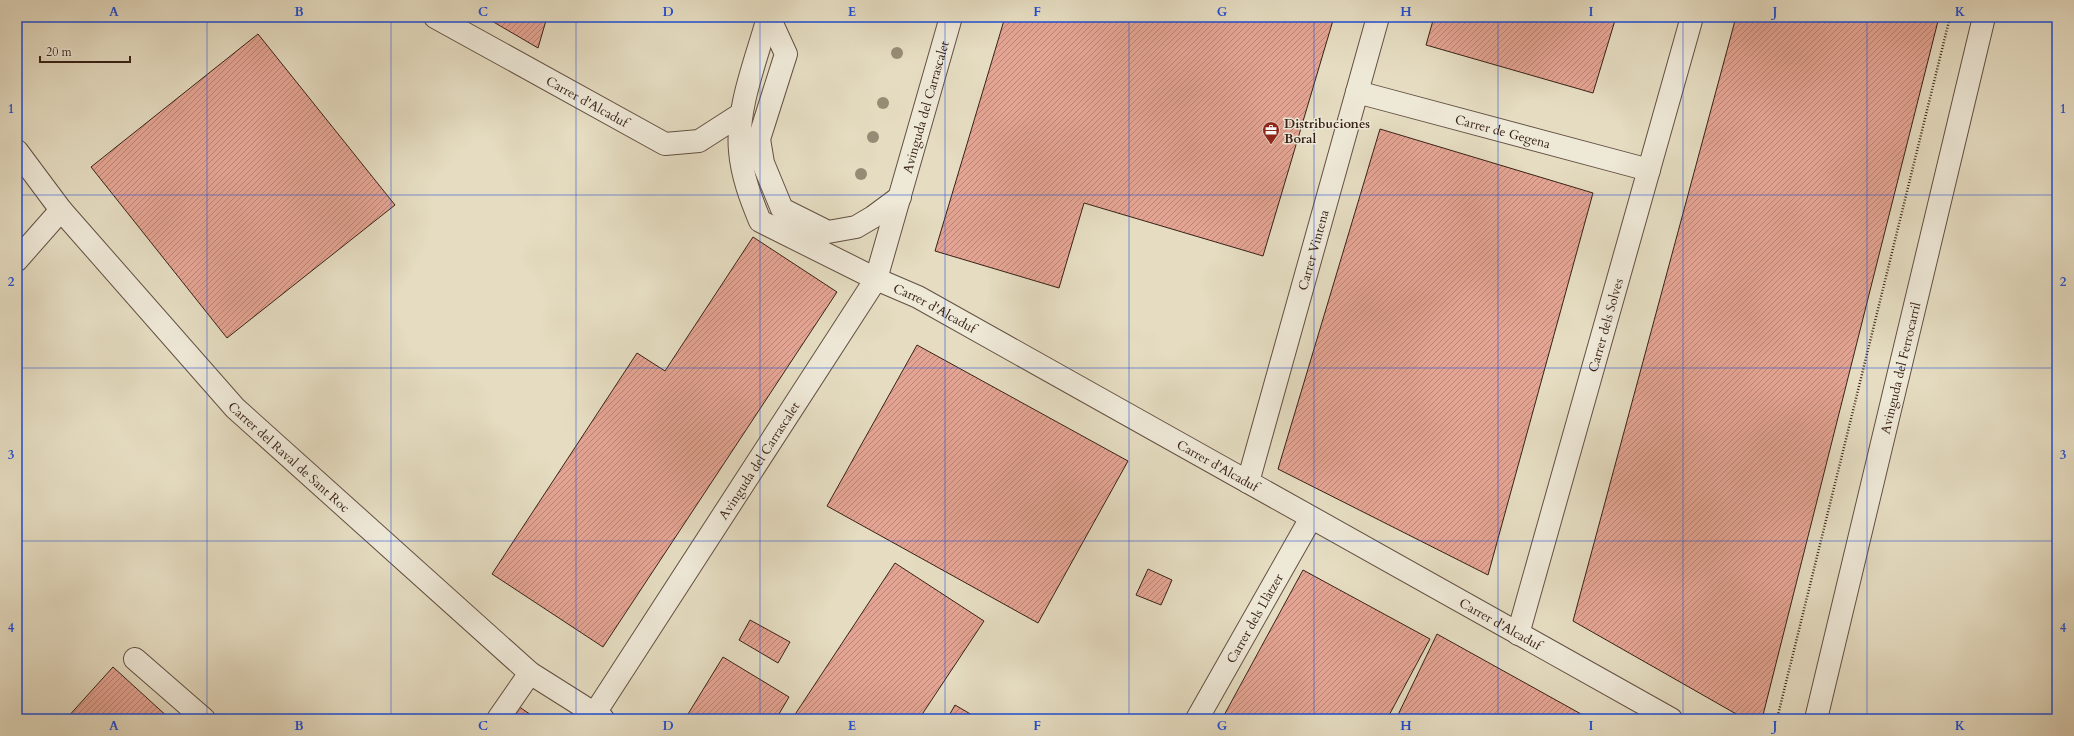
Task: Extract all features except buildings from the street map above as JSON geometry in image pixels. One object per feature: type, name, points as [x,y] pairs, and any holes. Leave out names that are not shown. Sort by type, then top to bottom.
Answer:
[{"type":"street","name":"Carrer d'Alcaduf","points":[[435,17],[665,144],[699,141],[741,114]]},
{"type":"street","points":[[741,114],[769,17]]},
{"type":"street","points":[[769,17],[786,54],[759,139],[763,163],[782,209],[828,232],[856,227],[873,217],[900,197]]},
{"type":"street","name":"Avinguda del Carrascalet","points":[[599,716],[876,279],[952,17]]},
{"type":"street","name":"Carrer Vintena","points":[[1248,482],[1378,17]]},
{"type":"street","name":"Carrer dels Solves","points":[[1518,634],[1692,17]]},
{"type":"street","name":"Avinguda del Ferrocarril","points":[[1816,719],[1984,17]]},
{"type":"street","name":"Carrer de Gegena","points":[[1357,92],[1649,170]]},
{"type":"street","name":"Carrer d'Alcaduf","points":[[741,114],[740,151],[747,188],[760,221],[876,279],[918,297],[1671,719]]},
{"type":"street","name":"Carrer del Raval de Sant Roc","points":[[17,151],[61,210],[235,408],[530,673],[599,716]]},
{"type":"street","points":[[17,260],[61,210]]},
{"type":"street","name":"Carrer dels Llàtzer","points":[[1197,719],[1312,518]]},
{"type":"street","points":[[135,659],[204,719]]},
{"type":"street","points":[[498,719],[530,673]]},
{"type":"path","points":[[1777,719],[1950,17]]},
{"type":"place","name":"Distribuciones Boral","points":[[1271,145]]}]
